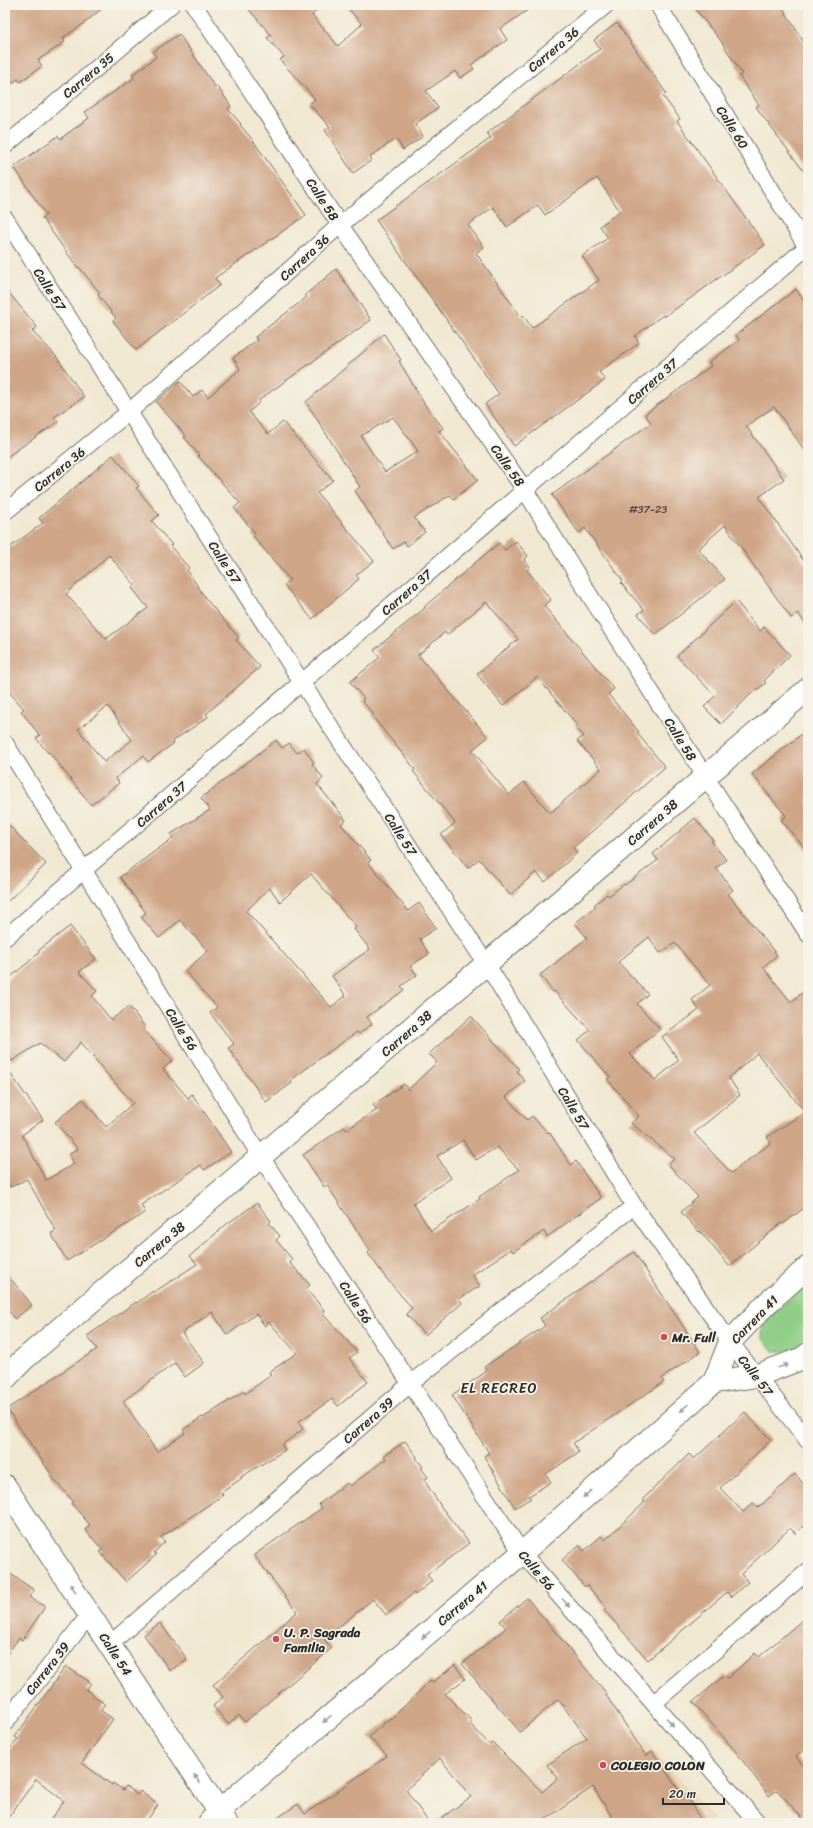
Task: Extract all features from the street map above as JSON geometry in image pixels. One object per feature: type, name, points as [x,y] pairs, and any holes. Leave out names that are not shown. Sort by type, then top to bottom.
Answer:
[{"type":"street","name":"Carrera 35","points":[[5,146],[171,5]]},
{"type":"street","name":"Calle 58","points":[[194,5],[340,225],[525,490],[587,591],[808,934]]},
{"type":"street","name":"Carrera 36","points":[[5,512],[129,412],[340,225],[606,5]]},
{"type":"street","name":"Calle 60","points":[[658,5],[808,247]]},
{"type":"street","name":"Calle 57","points":[[5,218],[302,682],[486,964],[634,1206],[730,1342],[808,1441]]},
{"type":"street","name":"Carrera 37","points":[[5,938],[808,247]]},
{"type":"street","name":"Carrera 38","points":[[5,1379],[22,1361],[808,689]]},
{"type":"street","name":"Calle 56","points":[[5,743],[85,869],[261,1157],[522,1553],[758,1823]]},
{"type":"street","name":"Carrera 39","points":[[110,1644],[410,1384],[634,1206]]},
{"type":"street","name":"Carrera 41","points":[[218,1819],[522,1553],[714,1382],[730,1342],[765,1305],[808,1267]]},
{"type":"street","points":[[714,1382],[756,1376],[803,1358],[808,1354]]},
{"type":"street","name":"Calle 54","points":[[5,1486],[110,1644],[218,1819]]},
{"type":"street","points":[[654,1703],[808,1571]]},
{"type":"street","name":"Carrera 39","points":[[5,1723],[90,1614]]},
{"type":"shaded area","name":"COLEGIO COLON","points":[[618,1708],[717,1823],[457,1823]]},
{"type":"green space","points":[[808,1284],[808,1340],[797,1349],[775,1352],[762,1338],[763,1322]]},
{"type":"building","points":[[14,5],[106,5],[82,25],[63,38],[65,42],[38,60],[42,66],[20,82],[18,79],[5,88],[5,11]]},
{"type":"building","points":[[245,5],[323,5],[312,15],[338,46],[362,24],[345,5],[535,5],[500,29],[507,40],[471,65],[474,69],[460,78],[455,71],[426,91],[438,108],[415,124],[423,136],[403,150],[396,139],[370,157],[372,160],[353,173],[325,130],[330,127],[309,104],[315,99],[280,60],[284,57],[267,38],[271,35]]},
{"type":"building","points":[[692,5],[781,5],[808,49],[808,177],[756,107],[759,105],[739,76],[742,74],[721,41]]},
{"type":"building","points":[[617,23],[666,93],[663,96],[680,119],[677,121],[765,245],[635,336],[639,343],[599,372],[605,380],[514,446],[485,404],[499,394],[376,220],[491,138],[487,133],[600,49],[594,40]],"holes":[[[597,178],[620,211],[600,226],[608,238],[582,256],[599,280],[532,328],[523,315],[521,317],[476,253],[484,247],[468,225],[493,207],[507,227],[538,205],[545,215]]]},
{"type":"building","points":[[179,34],[215,87],[217,86],[231,106],[228,109],[241,124],[240,125],[306,215],[215,278],[220,285],[136,350],[113,321],[116,318],[98,295],[100,293],[79,267],[78,268],[42,218],[46,215],[14,167],[58,136],[60,139],[89,118],[85,112],[134,78],[132,75],[156,57],[153,52]]},
{"type":"building","points":[[336,269],[371,320],[259,400],[260,402],[249,412],[268,434],[283,422],[333,480],[317,493],[374,561],[356,575],[359,579],[312,619],[284,585],[290,580],[252,535],[255,533],[234,508],[240,503],[198,456],[199,455],[184,437],[186,436],[156,402],[180,381],[193,397],[202,390],[208,397],[240,369],[233,358],[257,340],[255,337],[307,297],[305,295]]},
{"type":"building","points":[[5,288],[37,327],[32,331],[56,356],[84,397],[54,417],[58,422],[5,458]]},
{"type":"building","points":[[796,289],[808,306],[808,455],[774,407],[746,426],[784,479],[759,497],[808,567],[808,628],[798,613],[791,618],[725,525],[698,549],[725,579],[655,635],[638,614],[644,610],[621,583],[623,581],[585,528],[579,533],[552,495],[651,423],[645,414],[711,366],[709,362],[739,340],[736,335]]},
{"type":"building","points":[[384,334],[401,360],[399,361],[425,405],[443,428],[439,431],[478,480],[454,499],[450,495],[414,518],[425,532],[407,546],[404,542],[393,549],[355,491],[360,487],[306,402]],"holes":[[[393,417],[418,451],[385,472],[361,436]]]},
{"type":"building","points":[[113,455],[139,486],[136,488],[159,515],[152,521],[172,545],[170,546],[189,568],[187,570],[206,599],[239,638],[236,640],[260,667],[206,714],[208,717],[173,741],[174,743],[148,762],[143,756],[116,778],[119,783],[91,805],[36,738],[40,736],[21,711],[24,709],[5,687],[5,551],[43,523],[39,518]],"holes":[[[109,555],[135,585],[132,588],[148,608],[106,639],[66,594]],[[108,706],[132,740],[104,762],[78,729]]]},
{"type":"building","points":[[516,541],[528,556],[524,560],[530,567],[527,570],[551,600],[544,606],[614,689],[608,694],[665,767],[573,848],[577,853],[545,882],[536,872],[510,895],[479,859],[468,868],[441,835],[455,823],[413,771],[415,769],[372,716],[373,714],[362,701],[364,699],[350,682],[380,657],[374,650],[425,608],[424,607],[476,562],[499,543],[505,550]],"holes":[[[486,602],[518,639],[477,674],[503,706],[537,677],[577,725],[575,727],[584,736],[577,741],[601,769],[550,813],[524,782],[509,795],[472,750],[488,737],[418,655],[445,632],[447,635]]]},
{"type":"building","points":[[736,601],[760,631],[764,627],[790,655],[764,681],[766,683],[751,694],[721,724],[704,707],[715,696],[677,656]]},
{"type":"building","points":[[808,729],[808,852],[781,820],[786,816],[752,774]]},
{"type":"building","points":[[276,740],[282,748],[289,743],[297,753],[304,748],[314,763],[312,764],[323,778],[317,784],[346,820],[341,824],[371,860],[368,862],[408,911],[419,903],[436,928],[420,939],[429,954],[410,966],[417,975],[401,986],[404,990],[367,1017],[372,1024],[359,1034],[357,1032],[319,1059],[291,1080],[292,1083],[266,1102],[228,1048],[234,1044],[210,1013],[217,1007],[185,971],[208,951],[180,920],[159,938],[141,917],[146,913],[120,877],[173,838],[171,834],[210,810],[201,798]],"holes":[[[311,874],[356,927],[354,929],[370,949],[332,976],[346,996],[331,1007],[246,911],[270,888],[280,902]]]},
{"type":"building","points":[[695,818],[713,840],[711,841],[726,860],[716,868],[733,890],[728,894],[777,955],[763,967],[791,1002],[808,988],[808,1205],[783,1224],[782,1223],[729,1266],[700,1231],[699,1232],[681,1212],[698,1197],[668,1164],[675,1159],[631,1123],[639,1116],[607,1079],[610,1077],[578,1040],[590,1030],[554,991],[553,992],[540,975],[587,938],[575,923],[596,907],[594,905],[607,894],[609,896],[658,860],[653,854]],"holes":[[[649,937],[660,953],[675,943],[710,985],[692,1000],[699,1010],[662,1037],[679,1060],[655,1080],[630,1054],[660,1029],[637,1004],[648,994],[618,962]],[[757,1053],[805,1112],[767,1137],[771,1143],[731,1173],[694,1133],[740,1095],[729,1078]]]},
{"type":"building","points":[[5,821],[46,864],[5,904]]},
{"type":"building","points":[[70,926],[96,959],[79,972],[97,991],[92,996],[111,1020],[129,1006],[145,1027],[143,1029],[172,1061],[163,1069],[188,1098],[192,1094],[231,1152],[204,1170],[201,1165],[141,1205],[145,1213],[67,1261],[51,1233],[56,1231],[27,1179],[10,1187],[5,1176],[5,1066],[43,1120],[22,1135],[46,1180],[74,1164],[69,1154],[78,1149],[55,1122],[83,1099],[106,1127],[133,1103],[81,1042],[64,1062],[40,1043],[12,1061],[5,1050],[5,982],[39,953],[38,951]]},
{"type":"building","points":[[471,1016],[519,1069],[517,1071],[525,1081],[506,1097],[527,1120],[532,1116],[548,1133],[549,1132],[571,1165],[576,1161],[601,1198],[547,1237],[544,1231],[513,1252],[511,1249],[472,1275],[480,1286],[459,1299],[462,1303],[425,1335],[406,1314],[412,1308],[386,1278],[368,1253],[370,1251],[327,1185],[324,1187],[303,1155],[344,1127],[346,1130],[377,1110],[373,1105],[404,1084],[408,1090],[437,1062],[429,1054]],"holes":[[[463,1140],[476,1160],[497,1147],[519,1170],[479,1197],[480,1199],[431,1231],[413,1203],[451,1178],[437,1156]]]},
{"type":"building","points":[[257,1203],[271,1221],[269,1223],[280,1236],[276,1240],[292,1259],[289,1262],[310,1285],[306,1289],[325,1311],[322,1313],[357,1352],[349,1358],[368,1382],[338,1406],[332,1399],[298,1422],[303,1429],[282,1445],[285,1450],[241,1477],[242,1478],[221,1493],[223,1495],[161,1537],[165,1542],[154,1552],[156,1555],[126,1582],[100,1552],[103,1550],[85,1530],[90,1525],[71,1503],[73,1501],[50,1475],[51,1474],[7,1409],[97,1349],[87,1336],[136,1302],[137,1303],[153,1291],[154,1292],[197,1264],[190,1256],[228,1223]],"holes":[[[212,1312],[227,1335],[256,1314],[265,1326],[269,1322],[297,1353],[269,1372],[271,1375],[245,1394],[244,1391],[203,1418],[202,1417],[183,1430],[185,1433],[157,1452],[123,1401],[175,1363],[185,1377],[204,1363],[182,1333]]]},
{"type":"building","points":[[634,1252],[700,1352],[662,1378],[664,1382],[573,1443],[579,1452],[546,1474],[551,1482],[529,1496],[531,1498],[515,1508],[484,1456],[489,1453],[452,1395],[487,1371],[484,1367],[545,1326],[540,1318]]},
{"type":"building","points":[[5,1272],[32,1305],[15,1319],[5,1306]]},
{"type":"building","points":[[745,1412],[771,1440],[720,1488],[743,1512],[753,1503],[758,1508],[795,1474],[808,1489],[808,1522],[796,1534],[790,1528],[741,1574],[748,1582],[731,1597],[727,1592],[648,1660],[604,1610],[606,1608],[587,1585],[585,1587],[562,1560],[579,1545],[584,1551],[601,1536],[605,1540],[645,1502],[642,1500],[689,1454],[694,1459]]},
{"type":"building","points":[[405,1441],[417,1457],[416,1458],[423,1467],[421,1468],[428,1477],[424,1480],[442,1508],[469,1543],[427,1575],[432,1581],[386,1615],[373,1599],[324,1639],[332,1648],[245,1722],[239,1715],[228,1724],[213,1706],[223,1697],[213,1685],[297,1612],[254,1555],[322,1508],[319,1504],[347,1483],[350,1486],[386,1459],[384,1456]]},
{"type":"building","points":[[5,1570],[34,1590],[29,1597],[45,1607],[22,1640],[19,1638],[5,1657]]},
{"type":"building","points":[[527,1598],[607,1694],[606,1695],[646,1756],[652,1751],[682,1795],[684,1793],[703,1823],[616,1823],[593,1787],[540,1823],[434,1823],[471,1797],[440,1758],[406,1790],[429,1823],[270,1823],[298,1804],[305,1814],[387,1756],[369,1737],[390,1718],[391,1719],[431,1680],[433,1682],[455,1665],[465,1679],[445,1694],[472,1721],[469,1723],[490,1745],[493,1743],[542,1792],[558,1778],[547,1765],[587,1738],[558,1699],[520,1732],[462,1664],[506,1628],[500,1621]]},
{"type":"building","points":[[808,1615],[808,1746],[796,1757],[808,1771],[807,1823],[777,1790],[769,1796],[737,1753],[693,1702],[725,1675],[728,1678],[755,1653],[759,1657]]},
{"type":"building","points":[[160,1623],[187,1659],[170,1671],[144,1635]]},
{"type":"building","points":[[66,1666],[91,1683],[86,1690],[105,1704],[100,1710],[113,1719],[82,1763],[112,1785],[113,1783],[123,1790],[126,1786],[137,1795],[140,1791],[158,1805],[145,1823],[48,1823],[64,1801],[36,1779],[5,1822],[5,1754],[18,1739],[15,1737]]},
{"type":"place","name":"Mr. Full","points":[[664,1337]]},
{"type":"place","name":"U. P. Sagrada Familia","points":[[276,1639]]},
{"type":"place","name":"COLEGIO COLON","points":[[603,1765]]},
{"type":"district","name":"EL RECREO","points":[[499,1388]]}]
